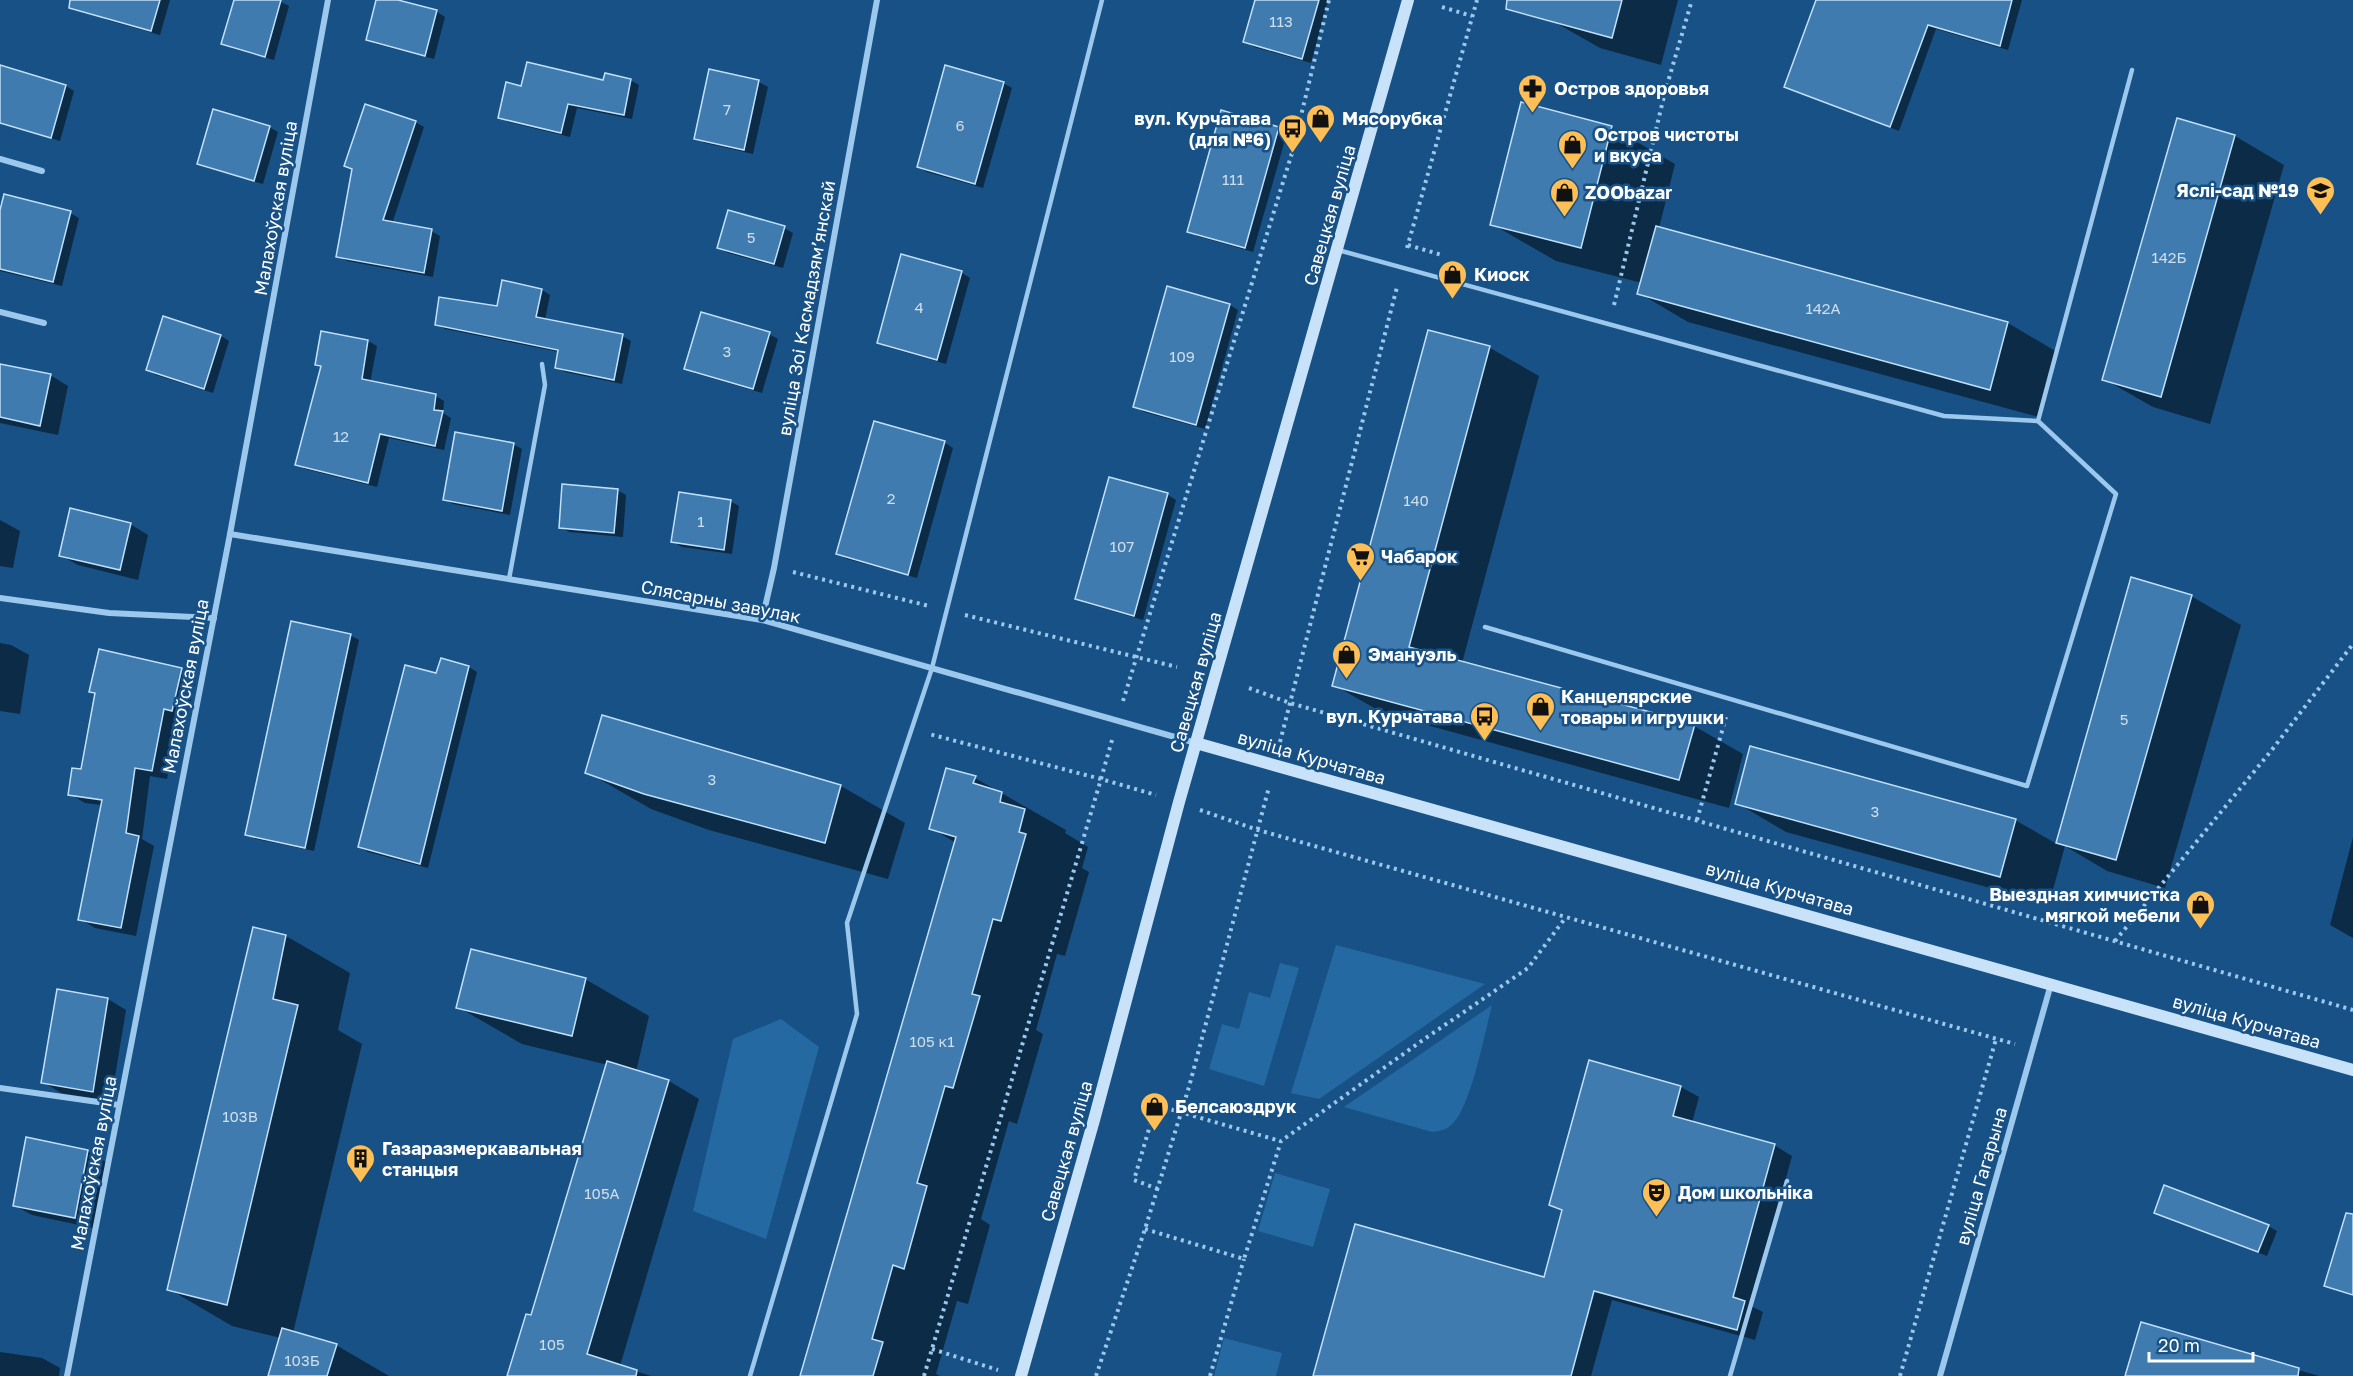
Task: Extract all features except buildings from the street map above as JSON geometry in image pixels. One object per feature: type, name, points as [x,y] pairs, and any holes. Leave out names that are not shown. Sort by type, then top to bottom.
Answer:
[{"type":"main road","name":"Савецкая вуліца","points":[[1021,1376],[1094,1120],[1179,802],[1408,0]]},
{"type":"main road","name":"вуліца Курчатава","points":[[1196,743],[2353,1070]]},
{"type":"street","name":"Малахоўская вуліца","points":[[67,1376],[230,534],[328,0]]},
{"type":"street","name":"вуліца Зоі Касмадзямʼянскай","points":[[762,620],[774,568],[877,0]]},
{"type":"street","points":[[0,159],[42,171]]},
{"type":"street","points":[[0,312],[44,322]]},
{"type":"street","name":"Слясарны завулак","points":[[230,534],[762,620],[1196,743]]},
{"type":"street","points":[[0,598],[109,613],[214,618]]},
{"type":"street","name":"вуліца Гагарына","points":[[1940,1376],[2052,984]]},
{"type":"street","points":[[0,1088],[119,1105]]},
{"type":"lane","points":[[750,1376],[857,1014],[846,923],[932,668],[1102,0]]},
{"type":"lane","points":[[2038,421],[2132,70]]},
{"type":"lane","points":[[1338,250],[1944,416],[2038,421],[2116,495],[2027,786],[1485,627]]},
{"type":"lane","points":[[510,579],[545,385],[542,364]]},
{"type":"lane","points":[[1730,1376],[1787,1181]]},
{"type":"path","points":[[924,1376],[1136,657],[1292,153],[1329,0]]},
{"type":"path","points":[[1096,1376],[1181,1113],[1275,765],[1401,268],[1477,0]]},
{"type":"path","points":[[1613,307],[1665,92],[1692,0]]},
{"type":"path","points":[[1442,7],[1472,16]]},
{"type":"path","points":[[1408,244],[1443,255]]},
{"type":"path","points":[[774,568],[1177,667]]},
{"type":"path","points":[[2115,941],[2271,751],[2353,644]]},
{"type":"path","points":[[1249,688],[1290,703],[2353,1010]]},
{"type":"path","points":[[1697,820],[1731,699]]},
{"type":"path","points":[[911,729],[1101,779],[1179,802],[1258,830],[2033,1049]]},
{"type":"path","points":[[1210,1376],[1281,1141],[1528,968],[1566,917]]},
{"type":"path","points":[[1900,1376],[1996,1039]]},
{"type":"path","points":[[1158,1189],[1134,1180],[1156,1105],[1281,1141]]},
{"type":"path","points":[[1145,1229],[1244,1259]]},
{"type":"path","points":[[932,1349],[1005,1373]]},
{"type":"shaded area","points":[[1336,945],[1485,984],[1319,1099],[1291,1093]]},
{"type":"shaded area","points":[[1280,963],[1299,968],[1264,1086],[1209,1069],[1222,1024],[1239,1029],[1249,992],[1270,998]]},
{"type":"shaded area","points":[[1492,1005],[1466,1101],[1460,1114],[1448,1127],[1432,1132],[1344,1107]]},
{"type":"shaded area","points":[[781,1019],[819,1047],[766,1239],[693,1211],[733,1039]]},
{"type":"shaded area","points":[[1275,1173],[1330,1189],[1313,1247],[1258,1231]]},
{"type":"shaded area","points":[[1224,1338],[1282,1353],[1276,1376],[1214,1376]]},
{"type":"place","name":"Остров здоровья","points":[[1533,114]]},
{"type":"place","name":"Мясорубка","points":[[1321,144]]},
{"type":"place","name":"вул. Курчатава (для №6)","points":[[1292,154]]},
{"type":"place","name":"Остров чистоты и вкуса","points":[[1573,170]]},
{"type":"place","name":"Яслі-сад №19","points":[[2320,216]]},
{"type":"place","name":"ZOObazar","points":[[1564,218]]},
{"type":"place","name":"Киоск","points":[[1453,300]]},
{"type":"place","name":"Чабарок","points":[[1360,582]]},
{"type":"place","name":"Эмануэль","points":[[1347,680]]},
{"type":"place","name":"Канцелярские товары и игрушки","points":[[1540,732]]},
{"type":"place","name":"вул. Курчатава","points":[[1484,742]]},
{"type":"place","name":"Выездная химчистка мягкой мебели","points":[[2201,930]]},
{"type":"place","name":"Белсаюздрук","points":[[1154,1132]]},
{"type":"place","name":"Газаразмеркавальная станцыя","points":[[361,1184]]},
{"type":"place","name":"Дом школьніка","points":[[1657,1218]]}]
